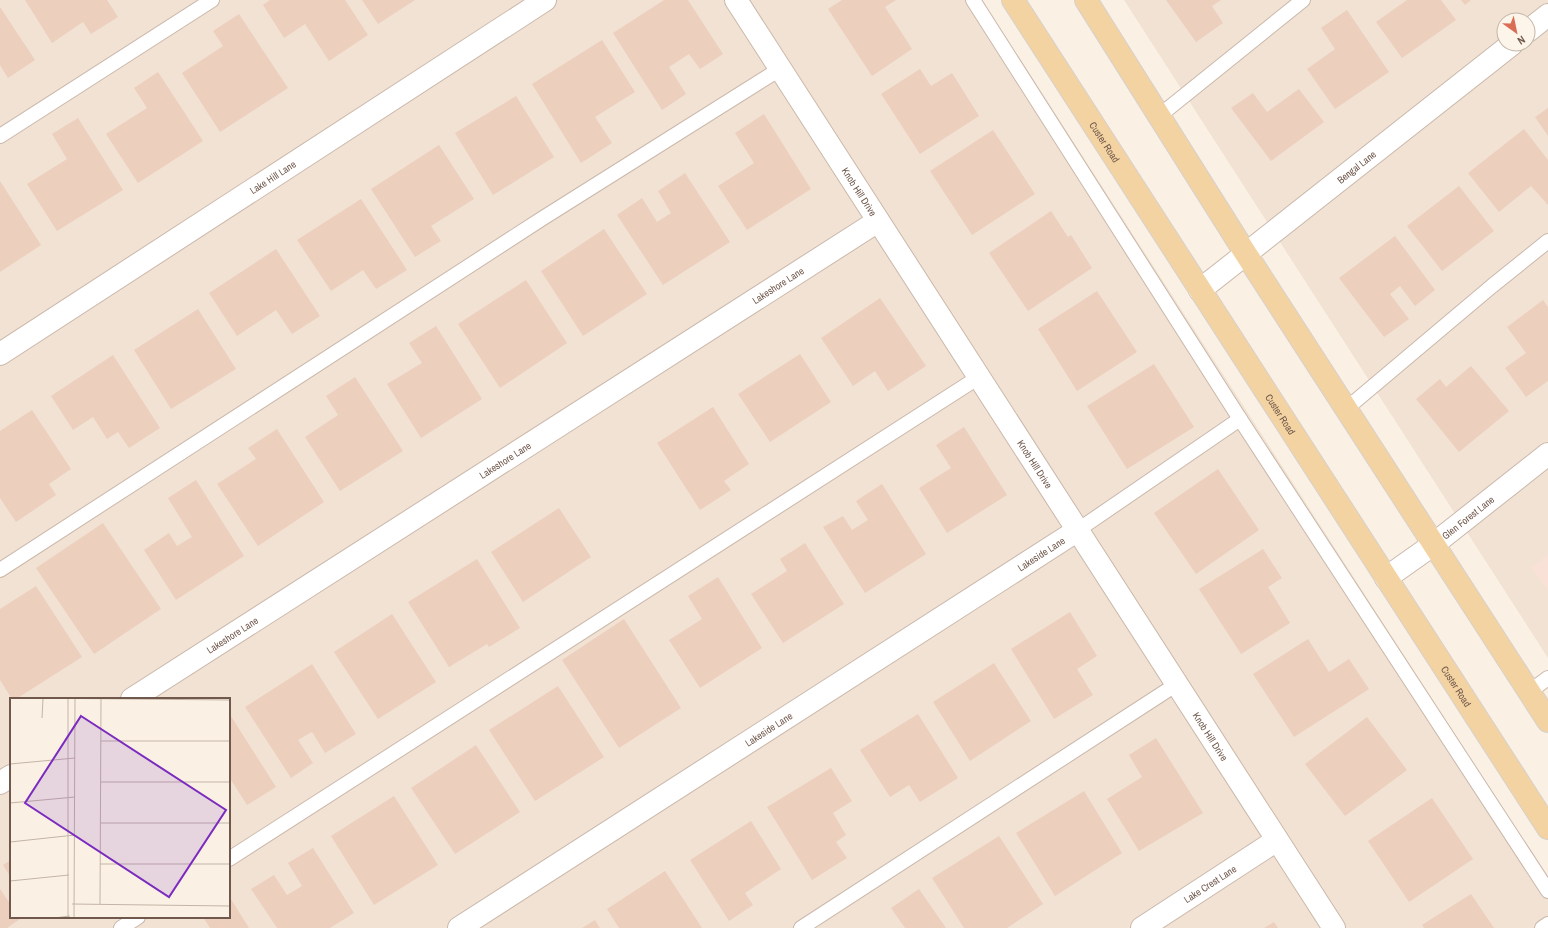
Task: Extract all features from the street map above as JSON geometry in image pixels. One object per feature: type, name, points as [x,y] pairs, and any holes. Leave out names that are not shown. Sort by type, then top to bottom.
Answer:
[{"type":"main road","name":"Custer Road","points":[[1013,0],[1548,828]]},
{"type":"main road","points":[[1086,0],[1246,254],[1548,721]]},
{"type":"street","name":"Lake Hill Lane","points":[[0,354],[545,0]]},
{"type":"street","name":"Knob Hill Drive","points":[[736,0],[1334,928]]},
{"type":"street","points":[[1536,25],[1548,15]]},
{"type":"street","name":"Bengal Lane","points":[[1200,290],[1502,52]]},
{"type":"street","name":"Lakeshore Lane","points":[[134,698],[878,221]]},
{"type":"street","name":"Glen Forest Lane","points":[[1386,578],[1434,544],[1548,454]]},
{"type":"street","name":"Lakeside Lane","points":[[459,928],[1078,530]]},
{"type":"street","points":[[0,783],[10,777]]},
{"type":"street","name":"Lake Crest Lane","points":[[1142,928],[1277,840]]},
{"type":"lane","points":[[0,136],[212,0]]},
{"type":"lane","points":[[973,0],[1240,419],[1548,891]]},
{"type":"lane","points":[[1159,116],[1303,0]]},
{"type":"lane","points":[[0,570],[536,223],[780,69]]},
{"type":"lane","points":[[1346,409],[1492,286],[1548,241]]},
{"type":"lane","points":[[230,857],[979,377]]},
{"type":"lane","points":[[1078,530],[1240,419]]},
{"type":"lane","points":[[1529,692],[1548,678]]},
{"type":"lane","points":[[801,928],[1177,684]]},
{"type":"lane","points":[[121,928],[136,918]]},
{"type":"lane","points":[[1542,928],[1548,924]]},
{"type":"shaded area","points":[[0,0],[982,0],[1548,879],[1548,928],[0,928]]},
{"type":"shaded area","points":[[1124,0],[1548,0],[1548,658]]},
{"type":"shaded area","points":[[1548,554],[1548,589],[1531,568]]},
{"type":"building","points":[[25,0],[107,0],[118,17],[91,34],[83,22],[52,43]]},
{"type":"building","points":[[270,0],[345,0],[368,35],[329,61],[305,24],[284,38],[263,5]]},
{"type":"building","points":[[362,0],[415,0],[378,24]]},
{"type":"building","points":[[664,0],[688,0],[723,54],[700,69],[689,54],[669,67],[686,94],[662,110],[613,33]]},
{"type":"building","points":[[842,0],[896,0],[885,7],[912,49],[872,76],[828,9]]},
{"type":"building","points":[[1166,0],[1221,0],[1212,6],[1223,23],[1196,42]]},
{"type":"building","points":[[1407,0],[1441,0],[1456,20],[1402,58],[1376,22]]},
{"type":"building","points":[[1461,0],[1471,0],[1465,5]]},
{"type":"building","points":[[0,7],[35,60],[8,78],[0,65]]},
{"type":"building","points":[[1347,10],[1389,72],[1335,109],[1307,69],[1335,49],[1321,28]]},
{"type":"building","points":[[239,14],[288,88],[220,132],[182,73],[223,46],[213,31]]},
{"type":"building","points":[[602,40],[635,92],[595,117],[612,143],[581,163],[532,84]]},
{"type":"building","points":[[920,69],[931,86],[952,73],[979,116],[920,154],[881,94]]},
{"type":"building","points":[[158,72],[203,141],[138,183],[106,134],[147,108],[134,88]]},
{"type":"building","points":[[1299,89],[1324,122],[1271,161],[1231,108],[1253,93],[1267,112]]},
{"type":"building","points":[[516,96],[554,157],[493,195],[455,133]]},
{"type":"building","points":[[1548,108],[1548,136],[1535,117]]},
{"type":"building","points":[[764,114],[811,189],[747,230],[718,186],[754,163],[735,133]]},
{"type":"building","points":[[78,118],[123,190],[57,231],[27,184],[67,159],[52,134]]},
{"type":"building","points":[[1524,129],[1548,160],[1548,205],[1531,186],[1499,212],[1468,173]]},
{"type":"building","points":[[993,130],[1035,194],[972,235],[930,171]]},
{"type":"building","points":[[439,145],[474,199],[431,226],[441,241],[415,257],[371,189]]},
{"type":"building","points":[[685,173],[730,242],[663,285],[617,215],[642,198],[657,222],[671,213],[658,191]]},
{"type":"building","points":[[0,181],[41,245],[0,272]]},
{"type":"building","points":[[1459,186],[1494,231],[1442,271],[1407,226]]},
{"type":"building","points":[[361,199],[407,270],[376,289],[363,270],[331,291],[297,240]]},
{"type":"building","points":[[1051,211],[1068,237],[1071,235],[1092,268],[1028,311],[989,253]]},
{"type":"building","points":[[604,229],[647,294],[583,336],[541,271]]},
{"type":"building","points":[[1395,236],[1435,290],[1415,306],[1400,286],[1390,294],[1409,319],[1384,337],[1339,278]]},
{"type":"building","points":[[276,249],[320,316],[292,334],[276,310],[237,336],[209,293]]},
{"type":"building","points":[[526,280],[567,343],[500,388],[458,324]]},
{"type":"building","points":[[1097,291],[1137,352],[1077,391],[1038,329]]},
{"type":"building","points":[[880,298],[926,366],[888,391],[875,371],[853,386],[821,338]]},
{"type":"building","points":[[1543,300],[1548,307],[1548,381],[1526,397],[1505,368],[1526,353],[1507,327]]},
{"type":"building","points":[[198,309],[236,369],[171,409],[134,350]]},
{"type":"building","points":[[436,326],[482,399],[421,438],[387,384],[422,363],[409,343]]},
{"type":"building","points":[[800,354],[831,402],[770,442],[738,394]]},
{"type":"building","points":[[113,355],[160,428],[129,448],[118,432],[107,439],[93,417],[73,430],[51,396]]},
{"type":"building","points":[[1154,364],[1194,427],[1127,469],[1087,406]]},
{"type":"building","points":[[1471,366],[1509,411],[1459,452],[1416,399],[1440,379],[1446,387]]},
{"type":"building","points":[[355,377],[403,451],[340,491],[305,437],[338,415],[326,396]]},
{"type":"building","points":[[713,407],[749,464],[724,481],[731,490],[700,510],[657,443]]},
{"type":"building","points":[[32,410],[71,469],[49,484],[56,495],[16,522],[0,498],[0,431]]},
{"type":"building","points":[[964,427],[1007,495],[947,533],[919,488],[951,468],[936,445]]},
{"type":"building","points":[[277,429],[324,502],[258,546],[217,484],[256,459],[248,448]]},
{"type":"building","points":[[1218,469],[1259,530],[1196,574],[1154,513]]},
{"type":"building","points":[[196,480],[244,556],[176,600],[144,550],[169,533],[177,546],[192,537],[168,498]]},
{"type":"building","points":[[882,484],[926,554],[865,593],[823,527],[843,516],[852,530],[868,520],[856,501]]},
{"type":"building","points":[[559,508],[591,557],[523,602],[491,552]]},
{"type":"building","points":[[103,523],[161,609],[94,654],[36,568]]},
{"type":"building","points":[[805,543],[844,604],[783,643],[751,594],[787,571],[780,559]]},
{"type":"building","points":[[1263,549],[1282,578],[1268,587],[1290,623],[1241,654],[1199,589]]},
{"type":"building","points":[[477,559],[520,628],[489,647],[487,644],[449,667],[408,602]]},
{"type":"building","points":[[718,577],[762,648],[700,688],[669,640],[702,619],[688,596]]},
{"type":"building","points":[[36,586],[82,657],[18,698],[11,698],[0,680],[0,609]]},
{"type":"building","points":[[1070,612],[1097,656],[1077,669],[1093,695],[1054,719],[1011,649]]},
{"type":"building","points":[[392,614],[436,682],[378,719],[334,652]]},
{"type":"building","points":[[624,619],[681,708],[619,748],[562,660]]},
{"type":"building","points":[[1308,639],[1329,672],[1349,659],[1369,689],[1294,737],[1253,674]]},
{"type":"building","points":[[994,663],[1031,721],[970,761],[933,702]]},
{"type":"building","points":[[312,664],[356,734],[325,753],[312,732],[298,740],[313,763],[291,778],[245,707]]},
{"type":"building","points":[[558,686],[604,757],[535,801],[489,730]]},
{"type":"building","points":[[918,714],[958,778],[920,802],[909,785],[890,797],[860,750]]},
{"type":"building","points":[[230,715],[276,787],[247,805],[231,780]]},
{"type":"building","points":[[1367,717],[1407,770],[1345,816],[1305,764]]},
{"type":"building","points":[[1156,738],[1203,813],[1139,851],[1107,799],[1142,777],[1129,755]]},
{"type":"building","points":[[476,745],[520,812],[455,854],[411,788]]},
{"type":"building","points":[[831,768],[852,801],[833,813],[846,835],[836,842],[847,858],[812,880],[767,807]]},
{"type":"building","points":[[1084,791],[1122,853],[1055,896],[1016,833]]},
{"type":"building","points":[[394,796],[438,865],[374,905],[331,836]]},
{"type":"building","points":[[1432,798],[1473,859],[1409,902],[1368,841]]},
{"type":"building","points":[[751,821],[781,869],[745,893],[753,905],[729,921],[690,860]]},
{"type":"building","points":[[999,836],[1043,904],[1007,928],[964,928],[932,878]]},
{"type":"building","points":[[313,848],[354,913],[330,928],[277,928],[251,889],[274,875],[287,895],[302,886],[288,863]]},
{"type":"building","points":[[10,861],[10,876],[3,865]]},
{"type":"building","points":[[665,871],[702,928],[619,928],[607,909]]},
{"type":"building","points":[[0,889],[10,904],[10,918],[20,919],[7,928],[0,928]]},
{"type":"building","points":[[919,889],[946,928],[905,928],[891,908]]},
{"type":"building","points":[[1471,894],[1494,928],[1424,928],[1422,925]]},
{"type":"building","points":[[230,898],[249,928],[210,928],[204,918],[230,918]]},
{"type":"building","points":[[595,920],[600,928],[582,928]]},
{"type":"building","points":[[1274,922],[1278,928],[1264,928]]}]
